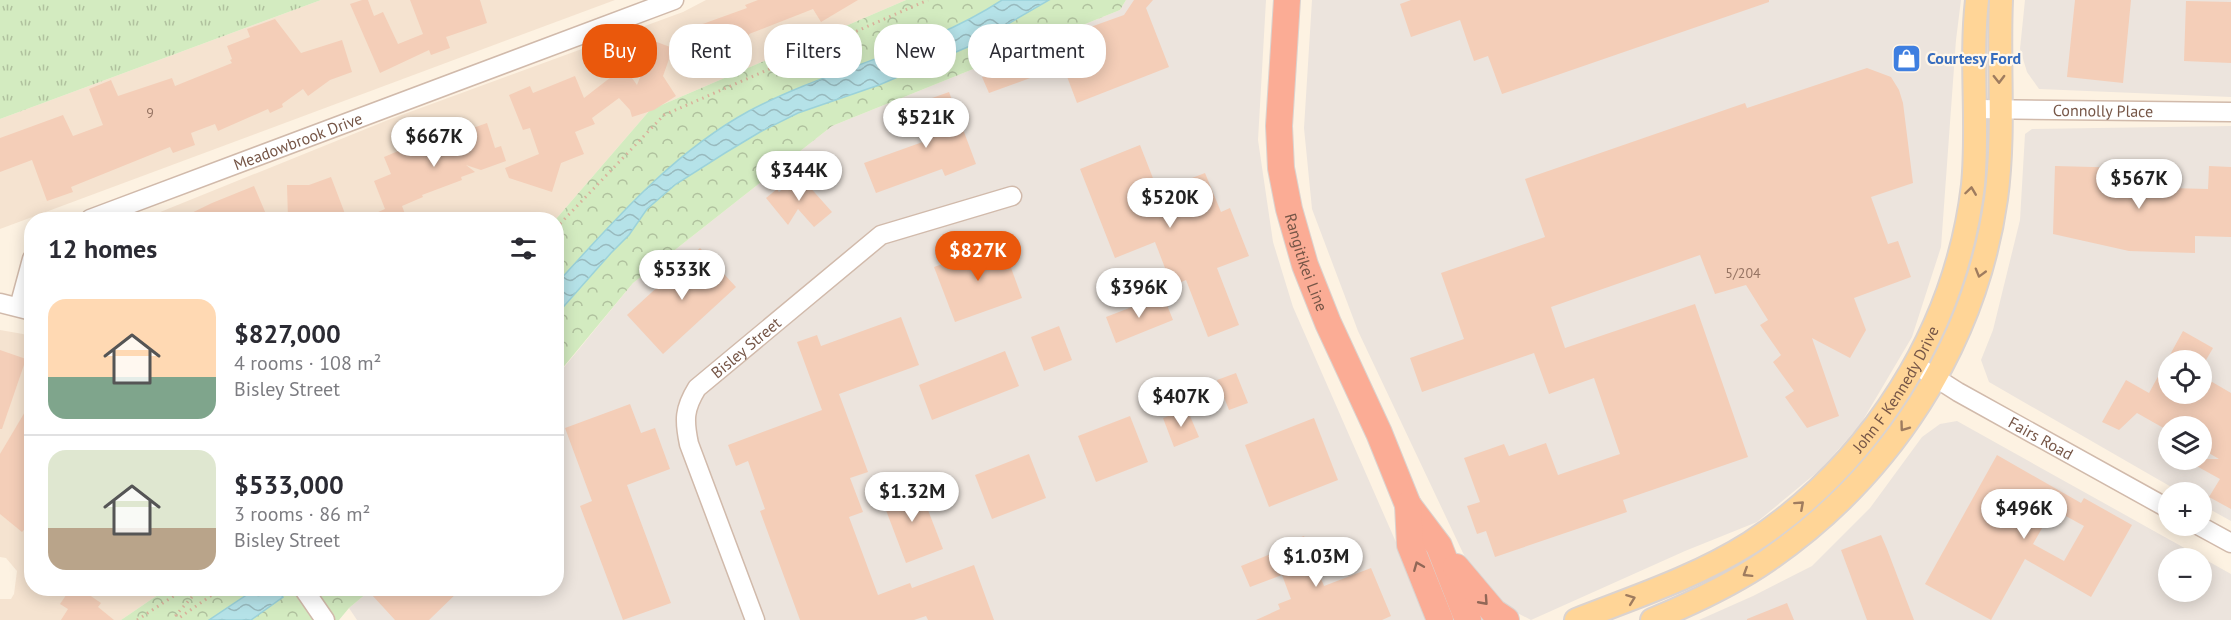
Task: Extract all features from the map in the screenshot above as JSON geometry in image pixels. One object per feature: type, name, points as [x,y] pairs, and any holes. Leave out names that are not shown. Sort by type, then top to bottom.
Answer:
[{"type":"highway","name":"Rangitikei Line","points":[[1287,0],[1279,126],[1281,168],[1288,209],[1305,265],[1328,323],[1379,433],[1408,505],[1439,546],[1468,620]]},
{"type":"highway","name":"Rangitikei Line","points":[[1408,505],[1410,545],[1440,620]]},
{"type":"highway","points":[[1439,546],[1494,612],[1506,620]]},
{"type":"main road","name":"John F Kennedy Drive","points":[[1576,620],[1712,565],[1749,543],[1794,510],[1834,474],[1863,441],[1890,404],[1915,365],[1946,296],[1963,240],[1973,185],[1974,55],[1977,0]]},
{"type":"main road","name":"John F Kennedy Drive","points":[[1652,620],[1731,583],[1768,560],[1820,521],[1867,475],[1889,448],[1936,378],[1963,322],[1978,279],[1996,198],[2000,152],[2001,0]]},
{"type":"main road","points":[[1673,582],[1683,607]]},
{"type":"street","name":"Meadowbrook Drive","points":[[109,212],[674,0]]},
{"type":"street","name":"Connolly Place","points":[[1975,109],[2231,112]]},
{"type":"street","name":"Bisley Street","points":[[755,620],[689,444],[685,425],[686,410],[697,388],[881,235],[1012,196]]},
{"type":"street","points":[[0,303],[24,309]]},
{"type":"street","name":"Fairs Road","points":[[1915,365],[2158,503]]},
{"type":"street","points":[[2212,533],[2231,543]]},
{"type":"street","points":[[308,596],[325,620]]},
{"type":"path","points":[[564,220],[664,115],[928,0]]},
{"type":"path","points":[[137,620],[174,596]]},
{"type":"path","points":[[193,596],[176,615],[179,618],[211,596]]},
{"type":"shaded area","points":[[321,0],[615,0],[46,212],[24,212],[24,220],[0,229],[0,119]]},
{"type":"shaded area","points":[[706,0],[906,0],[850,24],[764,24],[764,61],[752,66],[752,24],[669,24],[669,78],[724,78],[650,110],[562,212],[160,212],[388,120],[582,49],[582,78],[657,78],[657,24],[650,24],[683,12]]},
{"type":"shaded area","points":[[1126,0],[1266,0],[1258,140],[1273,242],[1293,307],[1428,620],[357,620],[349,608],[363,596],[564,596],[564,367],[633,283],[832,126],[956,78],[968,71],[968,78],[1106,78],[1106,24],[1085,24],[1120,10]]},
{"type":"shaded area","points":[[1312,0],[1961,0],[1941,247],[1912,337],[1860,425],[1821,469],[1757,522],[1685,551],[1531,620],[1487,597],[1463,553],[1358,331],[1312,209],[1304,128]]},
{"type":"shaded area","points":[[2025,0],[2231,0],[2231,97],[2039,89],[2027,72],[2020,49]]},
{"type":"shaded area","points":[[2231,126],[2231,521],[2212,511],[2212,482],[2163,482],[1989,382],[1981,360],[1993,330],[2020,220],[2025,134],[2032,129]]},
{"type":"shaded area","points":[[0,330],[24,334],[24,596],[156,596],[121,620],[0,620],[0,599],[11,599],[14,594],[17,571],[6,558],[0,557]]},
{"type":"shaded area","points":[[1957,421],[2158,533],[2158,536],[2163,536],[2184,548],[2158,548],[2158,602],[2212,602],[2212,563],[2231,574],[2231,620],[1699,620],[1812,566],[1870,508],[1922,437],[1940,424]]},
{"type":"green space","points":[[0,0],[321,0],[0,119]]},
{"type":"green space","points":[[906,0],[1126,0],[1120,10],[1085,24],[968,24],[968,71],[956,76],[956,24],[874,24],[874,78],[951,78],[832,126],[633,283],[564,366],[564,212],[562,212],[650,110],[724,78],[752,78],[752,66],[764,61],[764,78],[862,78],[862,24],[850,24]]},
{"type":"green space","points":[[156,596],[363,596],[339,620],[121,620]]},
{"type":"water","points":[[1002,0],[1049,0],[1008,24],[968,24],[968,47],[956,52],[956,26]]},
{"type":"water","points":[[874,59],[874,78],[895,78],[798,113],[760,132],[676,184],[647,209],[629,235],[564,306],[564,275],[622,212],[669,168],[721,128],[780,96],[825,78],[862,78],[862,64]]},
{"type":"water","points":[[245,596],[283,597],[251,620],[209,620]]},
{"type":"building","points":[[368,0],[374,16],[383,12],[398,44],[423,34],[410,0],[480,0],[487,23],[446,37],[450,48],[431,55],[429,50],[380,73],[350,4]]},
{"type":"building","points":[[758,0],[858,0],[821,22],[813,9],[775,24],[764,24],[764,28],[752,33],[752,24],[703,24],[747,8],[745,5]]},
{"type":"building","points":[[1134,0],[1153,0],[1146,8],[1169,67],[1077,103],[1068,78],[1106,78],[1106,24],[1099,24],[1124,15]]},
{"type":"building","points":[[1411,0],[1769,0],[1769,2],[1502,94],[1488,56],[1474,61],[1460,20],[1411,37],[1400,4]]},
{"type":"building","points":[[2075,0],[2131,0],[2123,83],[2067,77]]},
{"type":"building","points":[[2186,1],[2231,2],[2231,63],[2184,61]]},
{"type":"building","points":[[275,19],[301,53],[342,40],[352,72],[330,80],[308,96],[303,89],[282,104],[283,107],[270,113],[268,109],[218,131],[215,124],[191,133],[195,145],[173,153],[170,147],[71,187],[73,192],[47,201],[32,160],[0,172],[0,138],[63,115],[73,136],[103,125],[89,89],[111,80],[118,96],[172,78],[175,86],[232,63],[227,46],[250,37],[247,29]]},
{"type":"building","points":[[657,42],[669,47],[669,59],[663,76],[676,96],[654,110],[632,117],[630,110],[619,98],[592,118],[595,124],[575,132],[584,154],[561,163],[552,192],[509,178],[505,168],[539,154],[530,128],[523,130],[509,95],[530,86],[533,93],[575,76],[584,98],[610,78],[632,78],[637,85],[640,78],[657,78]]},
{"type":"building","points":[[1867,68],[1891,77],[1899,90],[1903,103],[1913,183],[1871,197],[1888,244],[1898,241],[1911,277],[1854,298],[1866,330],[1850,358],[1812,338],[1839,416],[1807,428],[1785,397],[1794,391],[1773,362],[1781,355],[1760,325],[1768,320],[1746,285],[1715,294],[1700,255],[1551,307],[1565,348],[1695,304],[1748,457],[1623,500],[1627,512],[1495,557],[1486,531],[1477,534],[1467,506],[1480,502],[1464,458],[1504,444],[1509,456],[1546,443],[1558,475],[1620,454],[1594,378],[1549,394],[1534,353],[1422,392],[1410,358],[1464,339],[1441,273],[1545,237],[1525,179],[1745,103],[1747,108]]},
{"type":"building","points":[[982,78],[1030,78],[989,93]]},
{"type":"building","points":[[949,92],[976,164],[945,176],[942,169],[876,193],[864,163],[931,139],[918,103]]},
{"type":"building","points":[[487,123],[495,148],[501,146],[506,161],[481,170],[466,165],[475,172],[402,206],[404,212],[378,212],[385,209],[374,181],[391,174],[384,157],[403,149],[405,152]]},
{"type":"building","points":[[1140,145],[1158,191],[1205,173],[1221,212],[1230,208],[1249,256],[1217,268],[1239,325],[1208,337],[1186,280],[1172,286],[1155,242],[1115,258],[1080,169]]},
{"type":"building","points":[[2055,166],[2131,168],[2131,187],[2208,189],[2209,166],[2231,167],[2231,237],[2195,236],[2195,253],[2129,251],[2053,234]]},
{"type":"building","points":[[799,175],[832,212],[814,227],[798,209],[788,225],[766,198],[777,189],[779,192]]},
{"type":"building","points":[[331,177],[344,212],[288,212],[287,185],[309,185]]},
{"type":"building","points":[[254,186],[265,212],[193,212]]},
{"type":"building","points":[[1002,243],[1022,298],[955,322],[934,267]]},
{"type":"building","points":[[700,248],[736,287],[663,354],[627,315]]},
{"type":"building","points":[[1163,295],[1173,320],[1116,343],[1106,317]]},
{"type":"building","points":[[901,317],[919,365],[839,394],[868,472],[850,478],[863,512],[849,517],[878,595],[910,583],[912,588],[974,565],[994,620],[928,620],[926,616],[914,620],[800,620],[760,511],[765,509],[748,461],[736,466],[728,445],[822,410],[797,342],[817,335],[821,346]]},
{"type":"building","points":[[1059,326],[1072,360],[1044,371],[1031,337]]},
{"type":"building","points":[[2183,331],[2213,348],[2212,350],[2173,350]]},
{"type":"building","points":[[0,350],[24,358],[24,365],[2,429],[0,429]]},
{"type":"building","points":[[1005,351],[1019,386],[932,420],[919,385]]},
{"type":"building","points":[[1236,373],[1248,403],[1229,410],[1217,380]]},
{"type":"building","points":[[2158,377],[2158,404],[2212,404],[2212,382],[2231,393],[2231,509],[2212,499],[2212,492],[2220,479],[2204,470],[2212,470],[2212,459],[2219,459],[2212,455],[2212,416],[2158,416],[2158,425],[2137,413],[2119,430],[2102,422],[2126,380],[2149,393]]},
{"type":"building","points":[[630,404],[641,433],[655,428],[670,469],[627,485],[671,603],[623,620],[580,506],[592,501],[565,428]]},
{"type":"building","points":[[1187,409],[1199,437],[1174,447],[1163,418]]},
{"type":"building","points":[[24,414],[24,530],[22,532],[0,514],[0,454]]},
{"type":"building","points":[[1130,416],[1148,462],[1096,482],[1078,436]]},
{"type":"building","points":[[1314,418],[1338,480],[1269,507],[1245,445]]},
{"type":"building","points":[[1029,454],[1046,498],[992,519],[975,475]]},
{"type":"building","points":[[1997,455],[2081,503],[2084,498],[2132,525],[2091,597],[2025,559],[1991,620],[1925,584]],"holes":[[[2053,509],[2084,526],[2064,561],[2033,544]]]},
{"type":"building","points":[[918,484],[943,549],[906,563],[881,497]]},
{"type":"building","points":[[1881,535],[1914,620],[1867,620],[1841,550]]},
{"type":"building","points":[[1304,536],[1324,586],[1371,568],[1391,616],[1382,620],[1256,620],[1280,609],[1278,604],[1291,599],[1282,575],[1250,587],[1241,566],[1273,553],[1271,548]]},
{"type":"building","points":[[66,596],[91,596],[101,603],[98,607],[114,620],[61,620],[68,609],[60,604]]},
{"type":"building","points":[[373,596],[454,596],[429,620],[395,620]]},
{"type":"building","points":[[1787,603],[1794,620],[1747,620],[1747,619]]},
{"type":"place","name":"Courtesy Ford","points":[[1906,58]]}]
